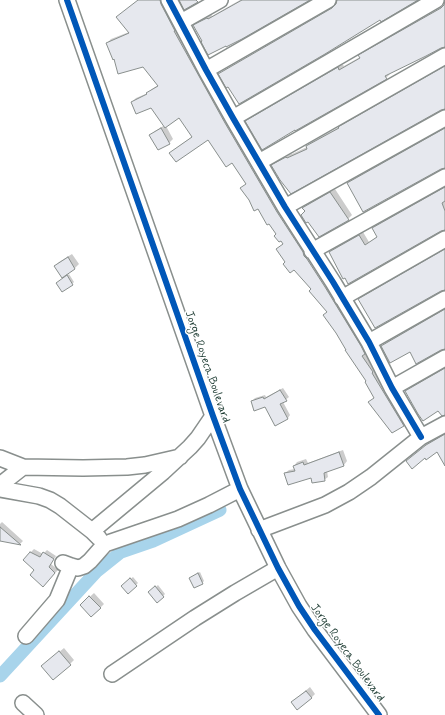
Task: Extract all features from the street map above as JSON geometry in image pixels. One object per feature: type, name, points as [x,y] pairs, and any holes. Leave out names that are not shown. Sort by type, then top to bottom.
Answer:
[{"type":"street","name":"Jorge Royeca Boulevard","points":[[66,0],[213,416],[243,496],[278,568],[299,606],[315,630],[379,715]]},
{"type":"street","points":[[169,0],[233,118],[285,207],[369,342],[392,388],[421,437]]},
{"type":"street","points":[[181,22],[220,0]]},
{"type":"street","points":[[206,70],[328,0]]},
{"type":"street","points":[[233,118],[436,0]]},
{"type":"street","points":[[259,162],[445,56]]},
{"type":"street","points":[[285,207],[445,118]]},
{"type":"street","points":[[312,251],[445,177]]},
{"type":"street","points":[[342,298],[445,239]]},
{"type":"street","points":[[369,342],[445,299]]},
{"type":"street","points":[[392,388],[445,358]]},
{"type":"street","points":[[92,530],[180,457],[198,438],[213,416]]},
{"type":"street","points":[[256,523],[325,505],[349,492],[371,477],[421,437],[445,424]]},
{"type":"street","points":[[0,458],[23,467],[83,468],[146,465],[180,457]]},
{"type":"street","points":[[0,485],[23,467]]},
{"type":"street","points":[[0,490],[39,496],[50,500],[92,530],[105,544]]},
{"type":"street","points":[[26,636],[56,600],[67,565],[78,568],[84,566],[105,544],[243,496]]},
{"type":"street","points":[[112,674],[234,593],[278,568]]},
{"type":"street","points":[[23,703],[36,715]]},
{"type":"building","points":[[138,0],[160,0],[174,31],[225,123],[277,212],[361,346],[365,354],[362,356],[373,372],[372,373],[404,426],[392,433],[368,402],[374,398],[365,382],[366,381],[323,315],[327,312],[309,291],[311,289],[294,270],[290,273],[283,264],[285,262],[276,249],[283,244],[274,236],[276,234],[269,224],[267,225],[258,209],[254,211],[249,200],[240,188],[246,184],[232,163],[226,167],[208,140],[176,162],[169,153],[192,137],[179,118],[165,128],[151,108],[136,114],[131,102],[147,94],[146,93],[158,86],[143,67],[118,74],[114,59],[113,60],[106,43],[129,33],[116,17]]},
{"type":"building","points":[[179,0],[196,0],[198,2],[184,10]]},
{"type":"building","points":[[242,0],[310,0],[242,39],[208,55],[193,25],[207,18],[208,19]]},
{"type":"building","points":[[337,0],[418,0],[381,22],[380,20],[239,104],[228,87],[226,88],[218,74],[332,8],[336,4]]},
{"type":"building","points":[[445,0],[445,47],[385,76],[387,79],[262,150],[245,121],[338,67],[339,70],[360,58],[358,55],[441,8],[444,5]]},
{"type":"building","points":[[445,66],[445,109],[291,194],[280,180],[271,165],[286,157],[287,158],[307,149],[306,146]]},
{"type":"building","points":[[161,128],[170,144],[158,150],[149,135]]},
{"type":"building","points":[[445,128],[445,168],[363,212],[347,183]]},
{"type":"building","points":[[445,187],[445,201],[442,203],[445,211],[445,230],[348,284],[345,278],[343,279],[329,252],[359,235],[365,245],[377,237],[372,228]]},
{"type":"building","points":[[330,192],[349,220],[319,237],[301,215],[305,211],[302,208]]},
{"type":"building","points":[[445,249],[445,290],[375,328],[358,299]]},
{"type":"building","points":[[68,257],[75,269],[62,278],[54,266]]},
{"type":"building","points":[[67,275],[73,285],[62,292],[56,283]]},
{"type":"building","points":[[445,309],[445,349],[416,364],[410,352],[390,363],[381,346]]},
{"type":"building","points":[[445,368],[445,415],[442,416],[438,411],[423,421],[405,391]]},
{"type":"building","points":[[280,390],[287,401],[280,404],[288,419],[275,426],[265,407],[254,411],[251,401],[263,397],[264,399]]},
{"type":"building","points":[[445,434],[445,466],[437,452],[426,460],[425,458],[412,469],[406,461],[426,445]]},
{"type":"building","points":[[339,452],[344,466],[324,473],[325,481],[312,483],[311,478],[288,485],[284,473],[295,471],[293,466],[303,462],[304,465]]},
{"type":"building","points":[[0,527],[21,545],[0,541]]},
{"type":"building","points":[[30,552],[40,557],[43,552],[54,559],[49,567],[55,573],[43,587],[30,575],[34,570],[23,560]]},
{"type":"building","points":[[198,573],[203,584],[194,588],[189,578]]},
{"type":"building","points":[[130,578],[137,586],[128,594],[121,586]]},
{"type":"building","points":[[155,586],[164,597],[157,603],[148,592]]},
{"type":"building","points":[[89,596],[101,608],[91,617],[80,605]]},
{"type":"building","points":[[59,651],[71,665],[53,680],[41,666]]},
{"type":"building","points":[[306,691],[312,698],[297,710],[291,702]]},
{"type":"waterway","points":[[0,676],[96,572],[121,552],[153,541],[220,510]]},
{"type":"cycle path","points":[[67,0],[240,489],[278,568],[299,606],[315,630],[379,715]]},
{"type":"cycle path","points":[[169,0],[233,118],[285,207],[369,342],[392,388],[421,437]]}]
